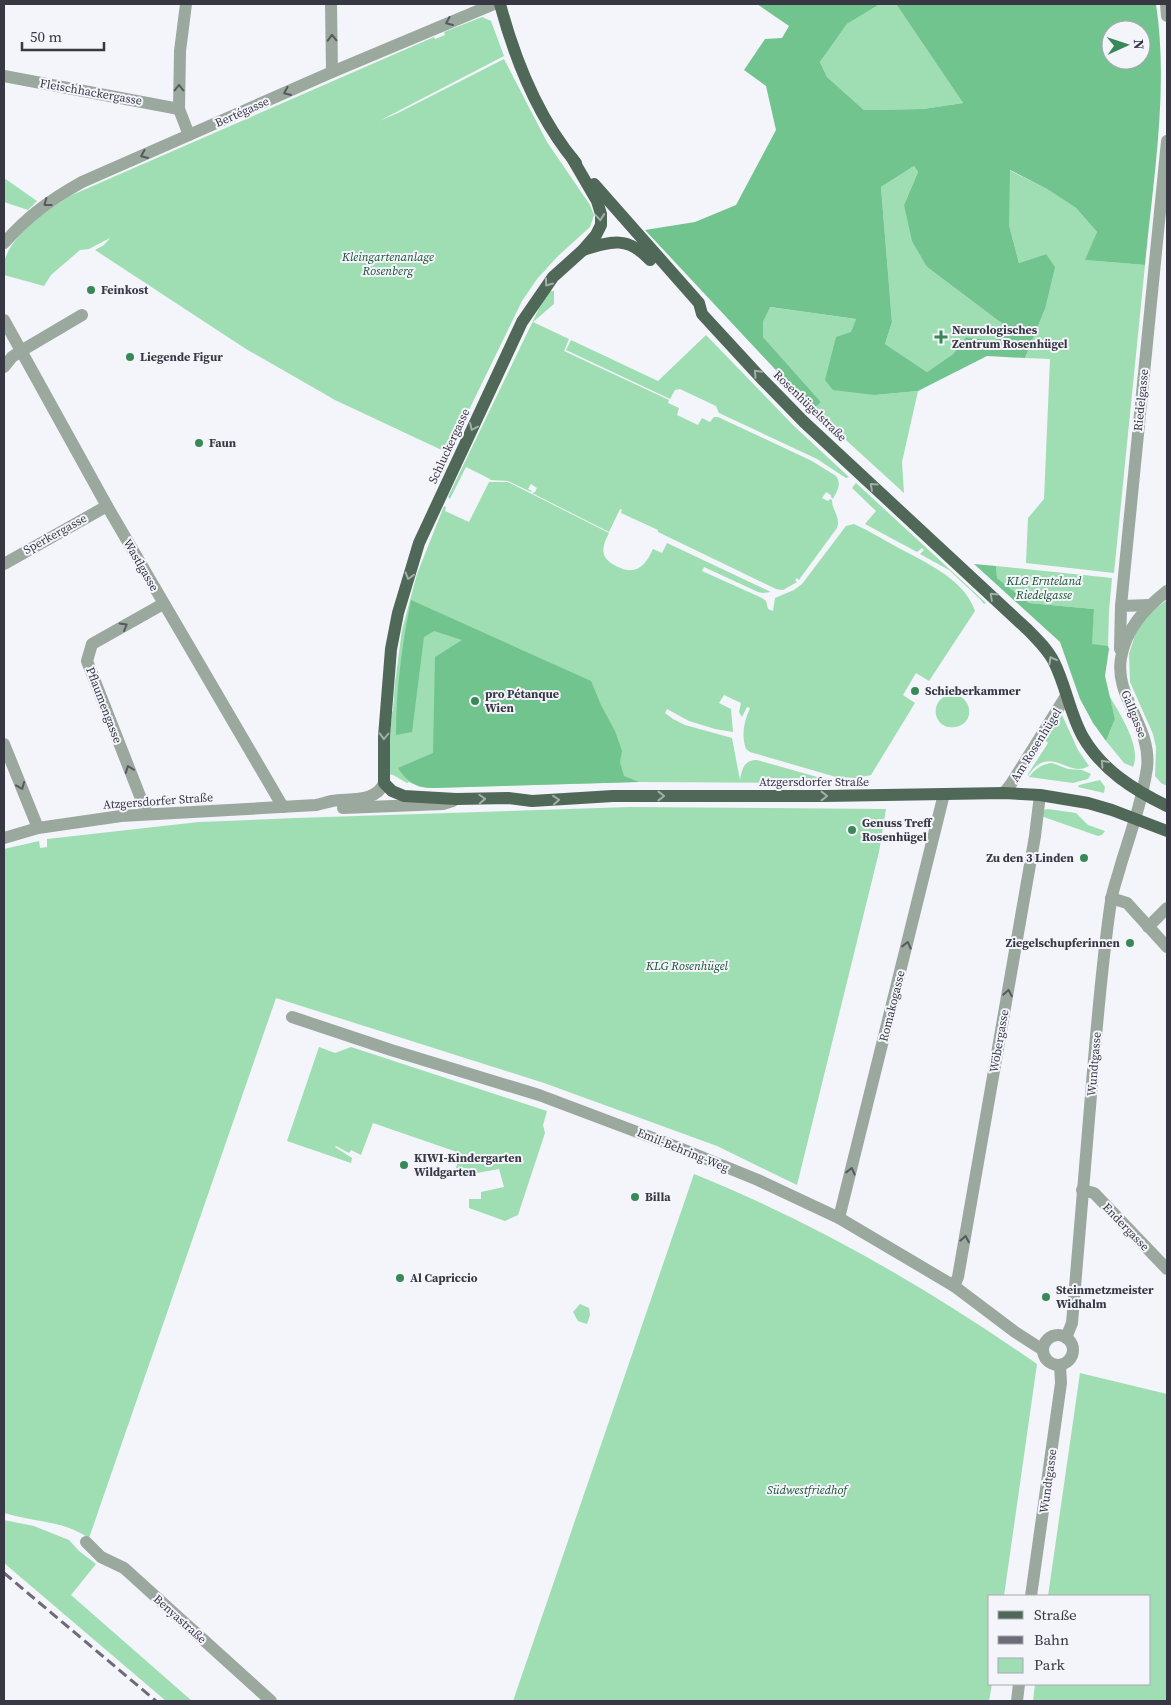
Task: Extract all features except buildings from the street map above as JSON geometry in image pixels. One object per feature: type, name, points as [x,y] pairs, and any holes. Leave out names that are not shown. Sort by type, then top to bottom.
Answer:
[{"type":"main road","name":"Rosenhügelstraße","points":[[500,4],[512,45],[537,102],[572,158],[625,221],[699,303],[702,314],[761,378],[804,422],[1044,647],[1054,662],[1083,737],[1107,768],[1142,794]]},
{"type":"main road","name":"Schluckergasse","points":[[384,783],[384,730],[392,649],[398,614],[419,543],[522,322],[553,276],[583,250],[596,235],[601,225],[601,214],[597,201],[572,158]]},
{"type":"main road","points":[[583,250],[605,243],[616,242],[638,248],[694,308],[702,314]]},
{"type":"main road","name":"Atzgersdorfer Straße","points":[[384,783],[392,791],[404,796],[456,800],[508,798],[539,801],[613,796],[1040,794],[1088,803],[1167,831]]},
{"type":"main road","points":[[1142,794],[1167,806]]},
{"type":"street","points":[[186,4],[180,51],[179,109],[189,135]]},
{"type":"street","points":[[331,4],[332,72]]},
{"type":"street","name":"Bertégasse","points":[[4,243],[32,214],[54,197],[82,182],[332,72],[494,4]]},
{"type":"street","points":[[1166,4],[1167,16]]},
{"type":"street","name":"Fleischhackergasse","points":[[4,76],[179,109]]},
{"type":"street","name":"Riedelgasse","points":[[1120,660],[1119,630],[1121,606],[1167,141]]},
{"type":"street","points":[[4,367],[12,357],[21,351],[82,315]]},
{"type":"street","name":"Wastlgasse","points":[[4,320],[163,604],[283,807]]},
{"type":"street","name":"Sperkergasse","points":[[4,564],[107,506]]},
{"type":"street","name":"Gallgasse","points":[[1142,794],[1146,768],[1146,745],[1141,727],[1123,689],[1120,660],[1132,628],[1150,605],[1167,591]]},
{"type":"street","name":"Pflaumengasse","points":[[147,814],[87,661],[92,644],[163,604]]},
{"type":"street","points":[[1121,606],[1150,605]]},
{"type":"street","name":"Am Rosenhügel","points":[[1004,793],[1066,696]]},
{"type":"street","points":[[4,744],[38,828]]},
{"type":"street","name":"Atzgersdorfer Straße","points":[[4,838],[38,828],[102,818],[316,805],[332,801],[366,798],[381,788],[384,783]]},
{"type":"street","name":"Romakogasse","points":[[839,1218],[944,794]]},
{"type":"street","name":"Wöbergasse","points":[[954,1286],[958,1277],[1035,836],[1040,794]]},
{"type":"street","name":"Wundtgasse","points":[[1066,1338],[1072,1324],[1096,1033],[1111,898],[1142,794]]},
{"type":"street","name":"Atzgersdorfer Straße","points":[[316,805],[332,808],[382,807],[443,804],[456,800]]},
{"type":"street","points":[[1111,898],[1127,903],[1167,947]]},
{"type":"street","points":[[1148,927],[1167,908]]},
{"type":"street","name":"Emil-Behring-Weg","points":[[292,1017],[391,1050],[548,1098],[758,1180],[839,1218],[954,1286],[1020,1336],[1043,1350]]},
{"type":"street","name":"Endergasse","points":[[1082,1190],[1094,1193],[1167,1269]]},
{"type":"street","points":[[1056,1336],[1066,1338],[1072,1346],[1069,1360],[1060,1365],[1050,1363],[1043,1350],[1047,1340],[1056,1336]]},
{"type":"street","name":"Wundtgasse","points":[[1032,1595],[1061,1382],[1060,1365]]},
{"type":"street","name":"Benyastraße","points":[[86,1542],[101,1557],[124,1568],[271,1701]]},
{"type":"street","points":[[1017,1701],[1019,1685]]},
{"type":"green space","points":[[757,4],[880,4],[847,24],[820,62],[827,77],[864,110],[923,109],[963,103],[896,4],[1156,4],[1160,36],[1160,102],[1145,265],[1085,260],[1097,232],[1076,208],[1047,189],[1010,170],[1009,225],[1019,263],[1046,254],[1055,267],[1045,309],[1025,358],[987,356],[918,391],[875,395],[833,390],[825,380],[836,337],[851,332],[856,319],[770,307],[763,322],[763,337],[821,402],[813,410],[645,230],[695,222],[736,205],[776,130],[766,86],[744,70],[765,39],[782,38],[789,26]],"holes":[[[914,166],[918,172],[904,205],[912,241],[927,267],[1012,331],[993,341],[966,337],[953,354],[927,372],[885,344],[892,322],[881,187]]]},
{"type":"green space","points":[[880,4],[896,4],[963,103],[923,109],[864,110],[827,77],[820,62],[847,24]]},
{"type":"green space","name":"Kleingartenanlage Rosenberg","points":[[482,17],[491,21],[504,56],[379,121],[504,59],[547,142],[590,205],[594,215],[590,227],[558,256],[537,279],[522,301],[448,453],[335,400],[246,349],[95,250],[104,245],[110,238],[89,249],[80,250],[51,275],[44,286],[4,275],[5,259],[16,240],[33,222],[72,195],[434,37],[435,39],[445,35],[444,32]]},
{"type":"green space","points":[[914,166],[918,172],[904,205],[927,267],[1012,331],[993,341],[966,337],[953,354],[927,372],[885,344],[892,322],[881,187]]},
{"type":"green space","points":[[1009,170],[1047,189],[1076,208],[1097,232],[1086,260],[1145,265],[1114,573],[1026,563],[1028,518],[1044,499],[1050,359],[1025,358],[1045,309],[1046,254],[1019,263],[1009,225]]},
{"type":"green space","points":[[4,178],[37,201],[28,210],[4,202]]},
{"type":"green space","points":[[554,291],[554,304],[533,322],[569,339],[564,351],[669,400],[668,403],[679,408],[677,415],[698,425],[702,418],[710,422],[714,417],[718,417],[812,461],[836,476],[839,485],[833,499],[826,492],[822,498],[828,501],[832,500],[838,521],[837,528],[799,580],[797,578],[795,580],[797,582],[783,590],[776,589],[658,532],[658,530],[621,513],[622,510],[620,509],[609,532],[532,493],[537,488],[531,484],[528,489],[531,492],[508,481],[490,480],[466,467],[450,499],[448,497],[547,292]]},
{"type":"green space","points":[[769,307],[856,319],[851,333],[875,395],[918,391],[902,462],[904,493],[813,410],[821,402],[763,337],[763,322]]},
{"type":"green space","points":[[706,335],[794,426],[849,477],[846,478],[817,459],[719,413],[716,406],[680,389],[675,390],[670,399],[566,350],[571,340],[658,381]]},
{"type":"green space","points":[[489,482],[508,482],[609,533],[603,548],[607,560],[616,566],[629,570],[639,568],[647,561],[653,549],[662,553],[667,543],[771,592],[758,592],[704,567],[702,571],[762,598],[766,601],[768,609],[773,611],[775,598],[794,590],[802,584],[846,526],[854,524],[942,572],[962,589],[970,599],[975,611],[929,681],[916,673],[903,695],[915,703],[871,775],[857,778],[836,777],[750,752],[744,744],[743,733],[750,708],[747,707],[742,717],[739,712],[741,703],[724,695],[719,703],[731,709],[733,732],[689,721],[667,709],[665,713],[685,725],[732,738],[740,780],[746,763],[757,760],[828,780],[832,783],[639,782],[420,787],[387,774],[402,630],[417,574],[444,506],[446,507],[445,511],[469,522]]},
{"type":"green space","points":[[856,483],[986,603],[984,604],[949,570],[920,554],[924,550],[922,548],[917,552],[865,524],[876,511],[852,488]]},
{"type":"green space","points":[[974,564],[996,566],[997,578],[1029,603],[1094,609],[1092,644],[1108,646],[1109,649],[1105,676],[1115,719],[1106,741],[1093,723],[1080,699],[1060,642]]},
{"type":"green space","name":"KLG Ernteland Riedelgasse","points":[[996,566],[1112,578],[1108,646],[1091,645],[1094,609],[1029,603],[997,578]]},
{"type":"green space","points":[[411,600],[591,681],[615,731],[622,751],[620,762],[624,776],[639,782],[433,788],[422,787],[405,777],[398,768],[433,753],[435,657],[462,640],[434,631],[424,637],[412,732],[396,735],[400,667]]},
{"type":"green space","points":[[1167,600],[1167,786],[1161,783],[1155,776],[1156,747],[1153,734],[1130,682],[1129,654],[1136,632],[1145,616]]},
{"type":"green space","points":[[952,694],[959,696],[968,705],[969,716],[962,725],[948,727],[938,719],[936,707],[939,701]]},
{"type":"green space","points":[[1109,695],[1132,740],[1135,759],[1133,767],[1124,763],[1106,741],[1115,719]]},
{"type":"green space","points":[[1062,715],[1078,750],[1089,766],[1081,769],[1051,761],[1044,762],[1036,766],[1028,776],[1048,743],[1045,740]]},
{"type":"green space","points":[[1052,763],[1091,774],[1088,779],[1073,783],[1029,777],[1039,767]]},
{"type":"green space","points":[[1100,780],[1105,787],[1104,793],[1078,787],[1079,785]]},
{"type":"green space","name":"KLG Rosenhügel","points":[[629,807],[886,809],[879,852],[797,1185],[717,1146],[544,1083],[276,998],[89,1538],[79,1532],[58,1525],[4,1513],[4,849],[39,841],[40,848],[47,847],[47,839],[199,822]]},
{"type":"green space","points":[[1043,810],[1076,813],[1088,825],[1105,831],[1102,835],[1098,836],[1041,816]]},
{"type":"green space","points":[[319,1047],[335,1053],[351,1047],[547,1111],[543,1125],[545,1133],[518,1215],[505,1221],[469,1208],[469,1199],[481,1199],[481,1192],[504,1187],[499,1169],[477,1173],[455,1171],[459,1158],[456,1157],[457,1152],[373,1123],[361,1155],[351,1150],[349,1153],[335,1147],[352,1158],[351,1163],[287,1141]]},
{"type":"green space","name":"Südwestfriedhof","points":[[694,1174],[784,1214],[871,1259],[955,1310],[1037,1364],[1004,1595],[988,1595],[988,1685],[992,1685],[989,1701],[513,1701]]},
{"type":"green space","points":[[580,1304],[589,1308],[590,1315],[587,1324],[578,1321],[573,1312]]},
{"type":"green space","points":[[1080,1373],[1167,1394],[1167,1701],[1033,1701],[1035,1685],[1151,1685],[1151,1595],[1048,1595]]},
{"type":"green space","points":[[4,1520],[34,1526],[69,1540],[79,1551],[96,1564],[71,1595],[192,1701],[166,1701],[4,1563]]},
{"type":"railway","points":[[4,1573],[156,1701]]},
{"type":"place","name":"Feinkost","points":[[91,290]]},
{"type":"place","name":"Neurologisches Zentrum Rosenhügel","points":[[941,337]]},
{"type":"place","name":"Liegende Figur","points":[[130,357]]},
{"type":"place","name":"Faun","points":[[199,443]]},
{"type":"place","name":"Schieberkammer","points":[[915,691]]},
{"type":"place","name":"pro Pétanque Wien","points":[[475,701]]},
{"type":"place","name":"Genuss Treff Rosenhügel","points":[[852,830]]},
{"type":"place","name":"Zu den 3 Linden","points":[[1084,858]]},
{"type":"place","name":"Ziegelschupferinnen","points":[[1130,943]]},
{"type":"place","name":"KIWI-Kindergarten Wildgarten","points":[[404,1165]]},
{"type":"place","name":"Billa","points":[[635,1197]]},
{"type":"place","name":"Al Capriccio","points":[[400,1278]]},
{"type":"place","name":"Steinmetzmeister Widhalm","points":[[1046,1297]]}]
